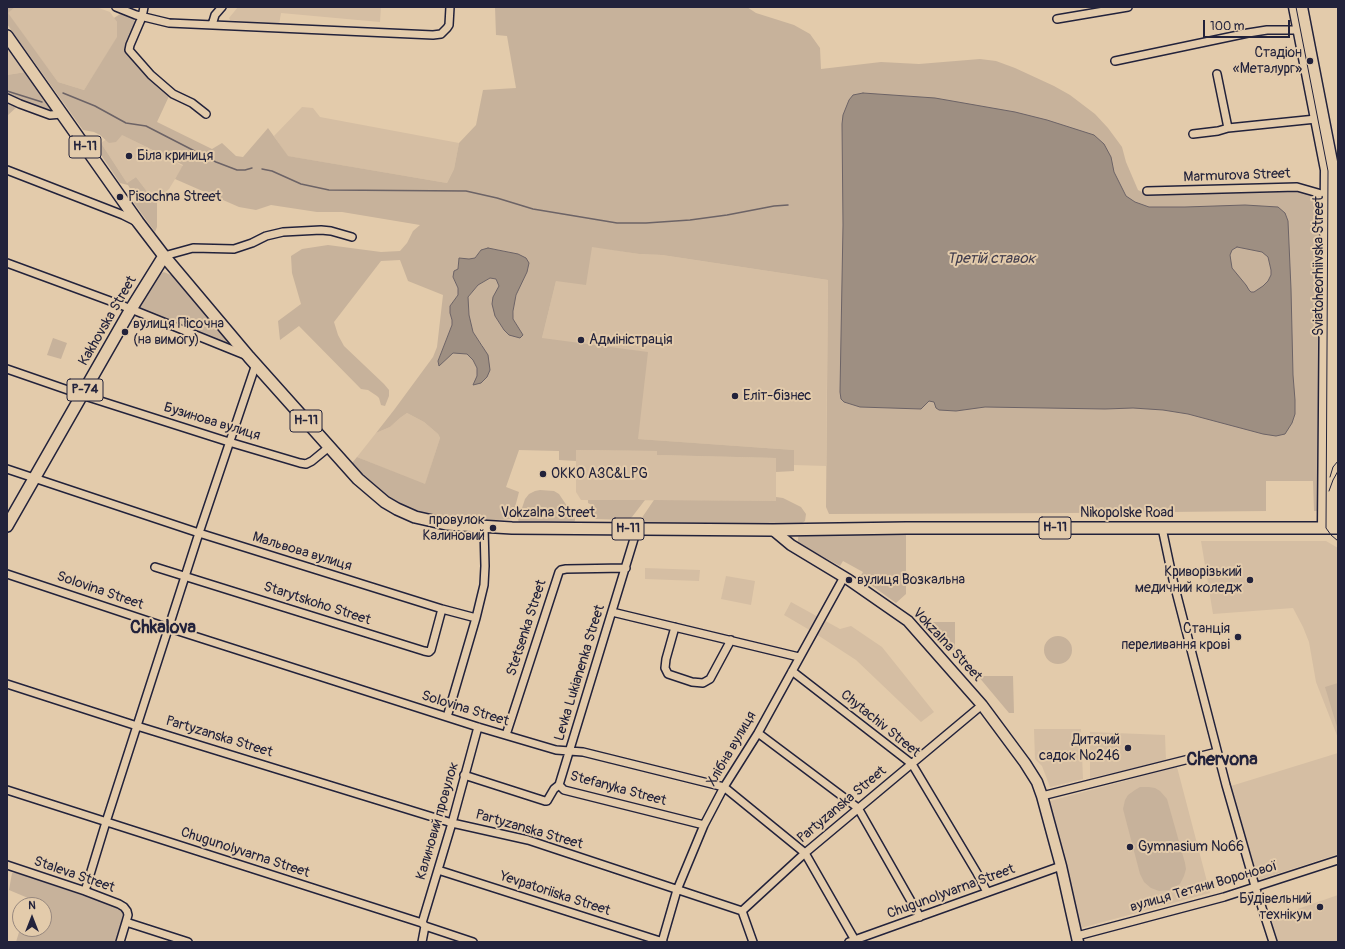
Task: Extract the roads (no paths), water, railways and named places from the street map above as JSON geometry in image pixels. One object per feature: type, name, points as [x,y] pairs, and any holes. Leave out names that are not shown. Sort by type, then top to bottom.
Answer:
[{"type":"main road","name":"Sviatoheorhiivska Street","points":[[1294,7],[1326,170],[1325,195],[1331,528]]},
{"type":"main road","name":"Sviatoheorhiivska Street","points":[[1302,7],[1334,172],[1331,528]]},
{"type":"main road","name":"Н-11","points":[[7,36],[138,222],[164,256],[252,360],[346,467],[366,487],[396,509],[433,522],[459,526],[484,527]]},
{"type":"main road","name":"Kakhovska Street","points":[[7,526],[131,309],[164,256]]},
{"type":"main road","name":"Vokzalna Street","points":[[484,527],[773,530],[791,545],[844,577],[908,621],[982,706],[1025,763],[1036,782],[1042,796],[1061,866],[1077,939]]},
{"type":"main road","name":"Nikopolske Road","points":[[773,530],[906,528],[1331,528]]},
{"type":"street","points":[[116,7],[142,17],[169,23],[433,35],[440,34],[448,28],[450,7]]},
{"type":"street","points":[[144,7],[142,17],[130,45],[130,50],[151,75],[173,94],[192,103],[206,114]]},
{"type":"street","points":[[212,25],[215,15],[222,7]]},
{"type":"street","points":[[1057,19],[1128,7]]},
{"type":"street","points":[[1115,61],[1248,33],[1267,30],[1298,30]]},
{"type":"street","points":[[1217,74],[1228,128]]},
{"type":"street","points":[[7,98],[50,115],[62,114]]},
{"type":"street","points":[[1192,134],[1218,131],[1228,128],[1316,119]]},
{"type":"street","points":[[7,170],[138,222]]},
{"type":"street","name":"Marmurova Street","points":[[1147,191],[1297,187],[1325,195]]},
{"type":"street","points":[[164,256],[193,248],[234,248],[252,243],[266,236],[283,232],[321,230],[331,231],[352,238]]},
{"type":"street","points":[[7,263],[131,309],[252,360],[230,442],[199,533],[85,891]]},
{"type":"street","name":"Бузинова вулиця","points":[[7,369],[82,395],[230,442],[306,464],[330,447]]},
{"type":"street","name":"Мальвова вулиця","points":[[7,469],[199,533],[442,609],[476,618]]},
{"type":"street","points":[[447,717],[476,618],[484,585],[484,527]]},
{"type":"street","name":"Levka Lukianenka Street","points":[[559,785],[637,528]]},
{"type":"street","points":[[1162,528],[1173,580],[1217,752],[1255,886],[1273,942]]},
{"type":"street","name":"Starytskoho Street","points":[[155,567],[429,652],[431,650],[442,609]]},
{"type":"street","name":"Stetsenka Street","points":[[506,734],[558,572],[566,569],[626,568]]},
{"type":"street","name":"Solovina Street","points":[[7,574],[169,628],[478,727],[506,734],[556,750],[583,752],[724,787],[805,853],[853,941]]},
{"type":"street","name":"Хлібна вулиця","points":[[662,942],[677,890],[704,825],[724,787],[758,733],[844,577]]},
{"type":"street","points":[[612,612],[799,657]]},
{"type":"street","points":[[675,627],[665,668],[668,674],[692,682],[703,683],[710,678],[731,640]]},
{"type":"street","name":"Chytachiv Street","points":[[792,671],[912,764],[987,892]]},
{"type":"street","name":"Partyzanska Street","points":[[7,684],[137,726],[452,823],[528,840],[742,911],[805,853],[982,706]]},
{"type":"street","name":"Калиновий провулок","points":[[422,942],[424,925],[438,870],[478,727]]},
{"type":"street","points":[[758,733],[858,808],[920,917]]},
{"type":"street","points":[[1042,796],[1217,752]]},
{"type":"street","name":"Stefanyka Street","points":[[464,775],[544,801],[547,801],[554,789],[559,785],[564,790],[704,825]]},
{"type":"street","name":"Chugunolyvarna Street","points":[[7,790],[473,942]]},
{"type":"street","name":"вулиця Тетяни Воронової","points":[[1077,939],[1224,897],[1338,860]]},
{"type":"street","name":"Staleva Street","points":[[7,865],[119,904],[124,907],[128,915],[126,922]]},
{"type":"street","name":"Chugunolyvarna Street","points":[[853,941],[1061,866]]},
{"type":"street","name":"Yevpatoriiska Street","points":[[438,870],[662,942]]},
{"type":"street","points":[[742,911],[753,942]]},
{"type":"street","points":[[120,942],[126,922],[188,942]]},
{"type":"water","name":"Третій ставок","points":[[863,93],[935,98],[1015,112],[1047,120],[1094,135],[1104,144],[1111,157],[1114,172],[1126,196],[1135,202],[1149,207],[1245,205],[1278,207],[1285,213],[1288,221],[1295,400],[1295,414],[1292,423],[1285,434],[1276,436],[1263,434],[1188,414],[1163,410],[1133,408],[985,407],[956,411],[939,410],[936,408],[934,402],[929,401],[921,409],[860,407],[844,402],[841,399],[840,392],[843,225],[842,124],[843,115],[849,100],[853,95]],"holes":[[[1237,247],[1262,252],[1268,257],[1271,275],[1263,286],[1254,292],[1251,292],[1232,268],[1230,255],[1232,250]]]},
{"type":"water","points":[[488,248],[518,254],[526,258],[529,263],[527,272],[516,295],[513,311],[513,319],[523,335],[520,338],[509,335],[495,316],[492,304],[493,297],[499,286],[496,279],[490,278],[478,285],[468,297],[469,315],[473,332],[488,355],[490,370],[487,377],[481,383],[473,385],[477,376],[477,368],[473,360],[467,354],[453,353],[439,366],[438,361],[452,325],[450,306],[458,295],[458,288],[453,277],[454,271],[458,269],[459,258],[475,258],[481,250]]},
{"type":"waterway","points":[[7,91],[42,102]]},
{"type":"waterway","points":[[63,93],[95,106],[126,123],[146,126],[216,162],[237,170],[252,168]]},
{"type":"waterway","points":[[262,169],[272,171],[301,184],[329,190],[466,191],[497,198],[533,209],[617,223],[690,220],[788,205]]},
{"type":"tram line","points":[[1296,7],[1328,171],[1326,528],[1338,541]]},
{"type":"tram line","points":[[1330,477],[1333,467],[1338,461]]},
{"type":"tram line","points":[[1329,491],[1338,471]]},
{"type":"place","name":"Стадіон «Металург»","points":[[1310,61]]},
{"type":"place","name":"Біла криниця","points":[[129,156]]},
{"type":"place","name":"Pisochna Street","points":[[120,197]]},
{"type":"place","name":"вулиця Пісочна (на вимогу)","points":[[125,332]]},
{"type":"place","name":"Адміністрація","points":[[581,340]]},
{"type":"place","name":"Еліт-бізнес","points":[[735,396]]},
{"type":"place","name":"ОККО АЗС&LPG","points":[[543,474]]},
{"type":"place","name":"провулок Калиновий","points":[[493,528]]},
{"type":"place","name":"вулиця Возкальна","points":[[849,580]]},
{"type":"place","name":"Криворізький медичний коледж","points":[[1250,580]]},
{"type":"place","name":"Станція переливання крові","points":[[1238,637]]},
{"type":"place","name":"Дитячий садок №246","points":[[1128,748]]},
{"type":"place","name":"Gymnasium №66","points":[[1130,847]]},
{"type":"place","name":"Будівельний технікум","points":[[1320,907]]},
{"type":"district","name":"Chkalova","points":[[163,628]]},
{"type":"district","name":"Chervona","points":[[1222,760]]}]
